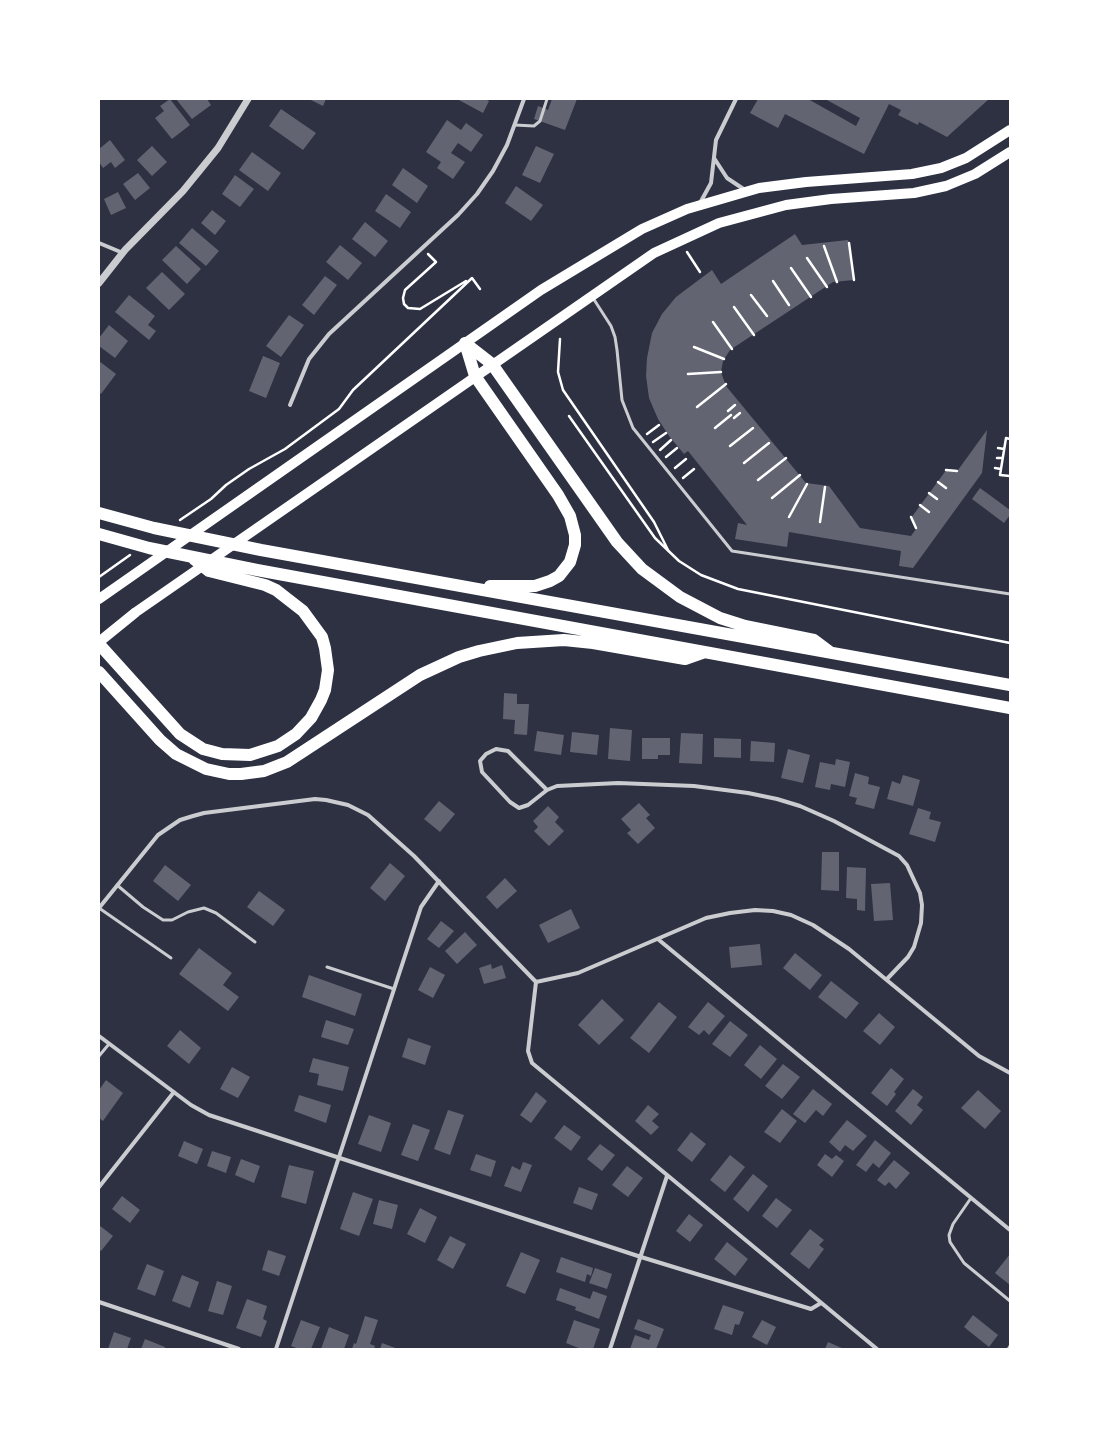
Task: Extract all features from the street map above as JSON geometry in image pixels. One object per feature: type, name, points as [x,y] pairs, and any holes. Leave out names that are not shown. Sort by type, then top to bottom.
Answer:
[{"type":"highway","points":[[464,343],[492,364],[617,542],[642,569],[680,597],[720,618],[745,626],[814,640],[833,654]]},
{"type":"highway","points":[[459,586],[541,585],[559,576],[565,569],[570,562],[575,545],[574,525],[565,506],[475,376],[464,343]]},
{"type":"highway","points":[[99,513],[154,528],[224,543],[1010,685]]},
{"type":"highway","points":[[99,534],[191,557],[1010,708]]},
{"type":"highway","points":[[99,643],[180,734],[203,749],[231,756],[250,755],[278,746],[296,734],[316,710],[326,685],[327,659],[319,632],[303,611],[276,590],[255,582],[209,571],[191,557]]},
{"type":"highway","points":[[99,672],[160,740],[176,754],[206,769],[229,774],[241,774],[264,770],[287,762],[420,675],[459,657],[479,651],[517,643],[564,640],[593,643],[685,658],[703,652]]},
{"type":"main road","points":[[99,599],[541,290],[622,240],[664,219],[699,205],[747,191],[806,182],[927,172],[966,158],[1010,130]]},
{"type":"main road","points":[[99,643],[136,612],[591,295],[654,253],[719,223],[763,210],[808,201],[930,190],[951,185],[975,174],[1010,152]]},
{"type":"street","points":[[99,283],[123,253],[183,191],[218,148],[248,99]]},
{"type":"street","points":[[290,405],[300,377],[309,359],[318,346],[329,334],[458,215],[477,194],[493,171],[514,126],[524,99]]},
{"type":"street","points":[[699,205],[711,183],[716,140],[736,99]]},
{"type":"street","points":[[714,158],[727,178],[747,191]]},
{"type":"street","points":[[99,243],[123,253]]},
{"type":"street","points":[[547,790],[508,751],[496,749],[486,754],[480,761],[482,772],[510,802],[519,808],[528,805],[547,790],[557,786],[618,783],[694,786],[777,798],[834,821],[899,856],[907,865],[920,893],[922,905],[921,923],[914,947],[908,957],[887,979]]},
{"type":"street","points":[[99,908],[158,835],[180,820],[204,813],[315,800],[348,805],[368,815],[386,829],[439,881],[536,982]]},
{"type":"street","points":[[276,1349],[421,907],[439,881]]},
{"type":"street","points":[[536,982],[578,973],[659,940],[706,918],[755,910],[773,911],[791,915],[812,925],[849,949],[979,1056],[1010,1073]]},
{"type":"street","points":[[659,940],[1010,1230]]},
{"type":"street","points":[[536,982],[528,1051],[532,1063],[877,1349]]},
{"type":"street","points":[[99,1036],[174,1092],[209,1115],[641,1257],[811,1309],[821,1303]]},
{"type":"street","points":[[99,1187],[174,1092]]},
{"type":"street","points":[[610,1349],[667,1176]]},
{"type":"street","points":[[99,1302],[239,1349]]},
{"type":"lane","points":[[514,126],[534,126],[540,121],[548,99]]},
{"type":"lane","points":[[591,295],[613,332],[618,350],[622,400],[633,428],[640,439],[732,551],[1010,594]]},
{"type":"lane","points":[[117,885],[143,907],[162,920],[172,920],[188,912],[204,908],[216,913],[255,942]]},
{"type":"lane","points":[[99,908],[171,958]]},
{"type":"lane","points":[[327,967],[394,989]]},
{"type":"lane","points":[[99,1056],[109,1044]]},
{"type":"lane","points":[[971,1198],[953,1224],[949,1235],[950,1242],[956,1253],[972,1270],[1010,1301]]},
{"type":"path","points":[[849,243],[854,280]]},
{"type":"path","points":[[824,246],[836,282]]},
{"type":"path","points":[[422,248],[436,262],[405,290],[403,301],[408,308],[414,310],[420,309],[472,278]]},
{"type":"path","points":[[687,252],[700,272]]},
{"type":"path","points":[[807,258],[827,287]]},
{"type":"path","points":[[791,268],[810,297]]},
{"type":"path","points":[[472,278],[480,289]]},
{"type":"path","points":[[199,507],[249,469],[285,449],[339,409],[353,390],[472,278]]},
{"type":"path","points":[[773,281],[789,305]]},
{"type":"path","points":[[752,295],[767,316]]},
{"type":"path","points":[[734,307],[754,335]]},
{"type":"path","points":[[713,322],[732,349]]},
{"type":"path","points":[[560,339],[558,372],[563,390],[654,522],[669,553]]},
{"type":"path","points":[[694,347],[724,359]]},
{"type":"path","points":[[688,374],[721,372]]},
{"type":"path","points":[[697,407],[726,384]]},
{"type":"path","points":[[728,411],[736,406]]},
{"type":"path","points":[[715,428],[740,413]]},
{"type":"path","points":[[569,416],[650,531],[669,553],[689,569],[725,586],[1010,643]]},
{"type":"path","points":[[640,439],[660,425]]},
{"type":"path","points":[[730,446],[752,428]]},
{"type":"path","points":[[647,447],[666,433]]},
{"type":"path","points":[[1010,439],[1006,438],[1000,475],[1010,476]]},
{"type":"path","points":[[653,455],[671,440]]},
{"type":"path","points":[[744,463],[769,443]]},
{"type":"path","points":[[660,463],[677,448]]},
{"type":"path","points":[[998,448],[1004,449]]},
{"type":"path","points":[[758,480],[786,458]]},
{"type":"path","points":[[997,458],[1002,458]]},
{"type":"path","points":[[668,473],[686,459]]},
{"type":"path","points":[[995,468],[1001,469]]},
{"type":"path","points":[[676,483],[694,469]]},
{"type":"path","points":[[946,470],[957,471]]},
{"type":"path","points":[[772,498],[800,475]]},
{"type":"path","points":[[938,482],[946,488]]},
{"type":"path","points":[[789,517],[807,484]]},
{"type":"path","points":[[820,522],[826,487]]},
{"type":"path","points":[[929,493],[937,499]]},
{"type":"path","points":[[920,505],[928,512]]},
{"type":"path","points":[[911,518],[916,528]]},
{"type":"path","points":[[99,577],[111,569]]},
{"type":"building","points":[[170,99],[190,125],[172,139],[155,118],[164,111],[160,106]]},
{"type":"building","points":[[176,99],[207,99],[211,105],[192,119]]},
{"type":"building","points":[[309,99],[326,99],[323,106]]},
{"type":"building","points":[[457,99],[485,99],[489,101],[483,113]]},
{"type":"building","points":[[552,99],[577,99],[565,130],[534,119],[538,106],[548,110]]},
{"type":"building","points":[[758,99],[808,99],[856,126],[860,118],[825,99],[989,99],[947,137],[919,122],[918,125],[898,115],[901,110],[889,104],[864,154],[785,114],[778,128],[750,113]]},
{"type":"building","points":[[281,109],[316,133],[303,150],[269,126]]},
{"type":"building","points":[[447,120],[461,130],[466,123],[483,135],[471,152],[458,143],[451,153],[465,162],[453,179],[437,168],[441,162],[426,152]]},
{"type":"building","points":[[110,140],[125,160],[115,168],[111,162],[103,168],[99,162],[99,149]]},
{"type":"building","points":[[152,146],[167,162],[152,176],[137,160]]},
{"type":"building","points":[[536,146],[554,154],[540,183],[522,175]]},
{"type":"building","points":[[252,152],[281,173],[268,191],[239,170]]},
{"type":"building","points":[[403,168],[428,186],[417,203],[392,185]]},
{"type":"building","points":[[138,173],[150,188],[135,200],[123,184]]},
{"type":"building","points":[[235,175],[254,189],[240,207],[222,194]]},
{"type":"building","points":[[516,186],[543,205],[531,221],[505,203]]},
{"type":"building","points":[[118,192],[126,208],[111,215],[104,199]]},
{"type":"building","points":[[386,194],[411,212],[400,228],[375,211]]},
{"type":"building","points":[[212,210],[226,221],[215,235],[201,223]]},
{"type":"building","points":[[365,222],[388,241],[375,257],[352,239]]},
{"type":"building","points":[[192,228],[219,251],[206,266],[179,243]]},
{"type":"building","points":[[795,234],[802,245],[848,240],[854,280],[833,282],[730,350],[723,361],[721,372],[726,386],[806,483],[829,486],[860,528],[911,536],[916,529],[911,518],[947,469],[958,470],[987,430],[982,473],[913,568],[899,566],[901,551],[789,532],[787,547],[735,539],[738,523],[747,525],[688,451],[684,454],[669,436],[658,419],[649,398],[646,376],[647,358],[652,333],[662,314],[676,297],[712,270],[721,284]]},
{"type":"building","points":[[340,245],[362,263],[348,280],[326,262]]},
{"type":"building","points":[[176,246],[201,269],[187,284],[162,260]]},
{"type":"building","points":[[162,272],[185,294],[169,310],[146,288]]},
{"type":"building","points":[[325,276],[337,285],[314,315],[302,305]]},
{"type":"building","points":[[129,295],[155,316],[148,325],[156,331],[149,340],[115,312]]},
{"type":"building","points":[[289,315],[304,325],[281,357],[266,346]]},
{"type":"building","points":[[109,325],[128,341],[115,358],[99,346],[99,338]]},
{"type":"building","points":[[263,356],[280,363],[266,398],[249,391]]},
{"type":"building","points":[[99,361],[116,374],[101,394],[99,392]]},
{"type":"building","points":[[980,488],[1010,510],[1010,515],[1004,523],[972,499]]},
{"type":"building","points":[[504,693],[517,694],[517,704],[529,704],[527,735],[514,734],[515,720],[503,719]]},
{"type":"building","points":[[610,728],[632,730],[630,761],[608,759]]},
{"type":"building","points":[[537,731],[564,735],[561,755],[534,751]]},
{"type":"building","points":[[572,732],[599,735],[597,755],[570,752]]},
{"type":"building","points":[[681,733],[703,734],[702,764],[679,763]]},
{"type":"building","points":[[642,738],[670,738],[670,755],[658,755],[658,759],[642,759]]},
{"type":"building","points":[[714,738],[741,739],[741,758],[714,757]]},
{"type":"building","points":[[751,741],[775,743],[774,762],[750,761]]},
{"type":"building","points":[[788,749],[810,755],[803,783],[781,778]]},
{"type":"building","points":[[836,759],[850,762],[845,787],[831,784],[830,790],[815,787],[820,762],[835,765]]},
{"type":"building","points":[[855,773],[869,777],[868,784],[880,787],[874,809],[855,804],[857,798],[849,796]]},
{"type":"building","points":[[903,775],[920,780],[913,806],[887,799],[892,781],[900,784]]},
{"type":"building","points":[[439,801],[455,814],[440,832],[424,819]]},
{"type":"building","points":[[639,803],[650,815],[646,818],[655,828],[638,844],[627,833],[631,830],[621,819]]},
{"type":"building","points":[[548,806],[559,817],[555,822],[564,831],[549,846],[534,831],[538,827],[533,821]]},
{"type":"building","points":[[918,808],[931,812],[929,819],[941,822],[935,842],[909,834]]},
{"type":"building","points":[[822,852],[839,852],[839,891],[821,890]]},
{"type":"building","points":[[390,863],[405,876],[385,901],[370,888]]},
{"type":"building","points":[[165,865],[191,885],[178,901],[153,881]]},
{"type":"building","points":[[847,867],[866,868],[865,911],[857,910],[857,899],[846,898]]},
{"type":"building","points":[[505,878],[517,891],[497,909],[486,897]]},
{"type":"building","points":[[890,883],[893,920],[874,921],[871,884]]},
{"type":"building","points":[[259,891],[285,910],[273,926],[247,907]]},
{"type":"building","points":[[571,909],[580,928],[548,943],[539,925]]},
{"type":"building","points":[[441,921],[454,931],[439,948],[427,939]]},
{"type":"building","points":[[465,932],[477,945],[457,964],[445,951]]},
{"type":"building","points":[[760,944],[762,965],[731,968],[729,947]]},
{"type":"building","points":[[199,948],[232,973],[223,985],[239,997],[228,1011],[179,974]]},
{"type":"building","points":[[795,953],[822,975],[810,990],[783,968]]},
{"type":"building","points":[[491,964],[492,969],[502,965],[506,978],[484,984],[479,968]]},
{"type":"building","points":[[430,967],[445,975],[433,998],[418,990]]},
{"type":"building","points":[[309,975],[362,994],[355,1016],[302,997]]},
{"type":"building","points":[[831,981],[859,1003],[846,1019],[818,997]]},
{"type":"building","points":[[602,999],[624,1020],[599,1045],[578,1025]]},
{"type":"building","points":[[659,1002],[677,1017],[649,1053],[630,1038]]},
{"type":"building","points":[[708,1002],[725,1016],[709,1035],[704,1030],[699,1035],[688,1027]]},
{"type":"building","points":[[879,1013],[895,1027],[880,1045],[863,1031]]},
{"type":"building","points":[[326,1020],[354,1029],[348,1045],[321,1037]]},
{"type":"building","points":[[730,1021],[748,1035],[730,1057],[712,1044]]},
{"type":"building","points":[[180,1030],[201,1048],[189,1064],[167,1046]]},
{"type":"building","points":[[408,1038],[431,1046],[425,1065],[402,1057]]},
{"type":"building","points":[[760,1045],[777,1059],[761,1079],[744,1065]]},
{"type":"building","points":[[313,1058],[349,1067],[343,1091],[317,1085],[319,1074],[309,1072]]},
{"type":"building","points":[[783,1064],[800,1077],[782,1099],[765,1086]]},
{"type":"building","points":[[232,1067],[250,1077],[238,1098],[220,1089]]},
{"type":"building","points":[[891,1068],[904,1079],[894,1092],[896,1094],[887,1106],[871,1093]]},
{"type":"building","points":[[106,1080],[123,1093],[103,1121],[99,1118],[99,1090]]},
{"type":"building","points":[[813,1089],[832,1104],[823,1116],[816,1110],[805,1123],[793,1114]]},
{"type":"building","points":[[913,1089],[923,1097],[917,1105],[923,1110],[911,1125],[895,1111]]},
{"type":"building","points":[[978,1090],[1001,1111],[985,1129],[961,1108]]},
{"type":"building","points":[[536,1092],[547,1101],[531,1123],[520,1115]]},
{"type":"building","points":[[299,1095],[331,1105],[326,1123],[294,1111]]},
{"type":"building","points":[[648,1105],[659,1114],[652,1121],[659,1127],[651,1135],[635,1121]]},
{"type":"building","points":[[782,1109],[797,1121],[780,1143],[764,1132]]},
{"type":"building","points":[[448,1110],[464,1115],[450,1155],[434,1149]]},
{"type":"building","points":[[369,1115],[391,1123],[381,1152],[358,1144]]},
{"type":"building","points":[[847,1120],[867,1136],[853,1151],[845,1145],[840,1152],[829,1142]]},
{"type":"building","points":[[413,1124],[430,1130],[418,1161],[401,1155]]},
{"type":"building","points":[[564,1125],[581,1137],[571,1151],[554,1138]]},
{"type":"building","points":[[691,1132],[706,1144],[692,1162],[677,1150]]},
{"type":"building","points":[[875,1140],[891,1153],[879,1168],[873,1163],[866,1172],[856,1165]]},
{"type":"building","points":[[184,1141],[203,1149],[197,1164],[178,1156]]},
{"type":"building","points":[[600,1144],[615,1155],[602,1171],[587,1159]]},
{"type":"building","points":[[212,1151],[231,1157],[226,1173],[207,1166]]},
{"type":"building","points":[[476,1154],[496,1161],[491,1177],[470,1170]]},
{"type":"building","points":[[825,1154],[832,1159],[836,1155],[844,1161],[832,1177],[817,1165]]},
{"type":"building","points":[[730,1155],[745,1167],[725,1192],[710,1180]]},
{"type":"building","points":[[241,1159],[260,1166],[254,1183],[235,1175]]},
{"type":"building","points":[[894,1160],[910,1173],[896,1189],[889,1182],[885,1186],[877,1180]]},
{"type":"building","points":[[523,1162],[532,1165],[521,1192],[504,1186],[512,1166],[520,1170]]},
{"type":"building","points":[[289,1165],[314,1171],[306,1204],[281,1197]]},
{"type":"building","points":[[627,1166],[643,1178],[628,1197],[612,1185]]},
{"type":"building","points":[[753,1174],[768,1186],[748,1212],[733,1199]]},
{"type":"building","points":[[579,1187],[598,1194],[592,1210],[573,1203]]},
{"type":"building","points":[[353,1192],[373,1199],[359,1236],[340,1229]]},
{"type":"building","points":[[122,1196],[140,1210],[130,1223],[112,1209]]},
{"type":"building","points":[[776,1198],[792,1210],[777,1228],[762,1216]]},
{"type":"building","points":[[379,1200],[398,1205],[392,1229],[373,1224]]},
{"type":"building","points":[[420,1208],[437,1217],[425,1243],[407,1234]]},
{"type":"building","points":[[689,1214],[703,1225],[690,1242],[676,1231]]},
{"type":"building","points":[[99,1225],[113,1236],[101,1251],[99,1249]]},
{"type":"building","points":[[810,1229],[824,1240],[819,1245],[824,1249],[809,1269],[790,1254]]},
{"type":"building","points":[[450,1236],[466,1244],[453,1269],[437,1260]]},
{"type":"building","points":[[727,1242],[748,1259],[735,1276],[714,1259]]},
{"type":"building","points":[[268,1250],[286,1256],[279,1276],[262,1270]]},
{"type":"building","points":[[521,1252],[540,1260],[525,1294],[506,1286]]},
{"type":"building","points":[[1010,1254],[1010,1285],[995,1273]]},
{"type":"building","points":[[561,1257],[593,1268],[591,1276],[587,1274],[585,1282],[556,1272]]},
{"type":"building","points":[[147,1264],[164,1271],[155,1296],[137,1289]]},
{"type":"building","points":[[595,1268],[612,1274],[607,1289],[589,1283]]},
{"type":"building","points":[[182,1275],[199,1282],[190,1308],[172,1301]]},
{"type":"building","points":[[217,1281],[232,1286],[223,1315],[208,1311]]},
{"type":"building","points":[[560,1288],[590,1299],[593,1291],[607,1296],[599,1319],[575,1310],[576,1307],[556,1300]]},
{"type":"building","points":[[247,1299],[267,1306],[263,1319],[267,1321],[261,1337],[236,1328]]},
{"type":"building","points":[[723,1305],[744,1312],[739,1325],[735,1324],[732,1335],[714,1329]]},
{"type":"building","points":[[973,1315],[998,1335],[989,1347],[964,1327]]},
{"type":"building","points":[[365,1316],[378,1320],[370,1344],[375,1346],[374,1349],[352,1349],[354,1343],[356,1344]]},
{"type":"building","points":[[638,1319],[664,1329],[656,1349],[630,1349],[635,1335],[649,1340],[651,1335],[634,1329]]},
{"type":"building","points":[[301,1320],[320,1327],[311,1349],[299,1349],[291,1346]]},
{"type":"building","points":[[574,1320],[600,1329],[593,1349],[581,1349],[566,1343]]},
{"type":"building","points":[[762,1320],[776,1327],[767,1345],[752,1337]]},
{"type":"building","points":[[329,1327],[349,1335],[344,1349],[321,1349]]},
{"type":"building","points":[[114,1332],[131,1338],[127,1349],[108,1349]]},
{"type":"building","points":[[145,1339],[165,1347],[165,1349],[141,1349]]},
{"type":"building","points":[[828,1342],[844,1349],[825,1349]]},
{"type":"building","points":[[382,1343],[398,1349],[380,1349]]}]
